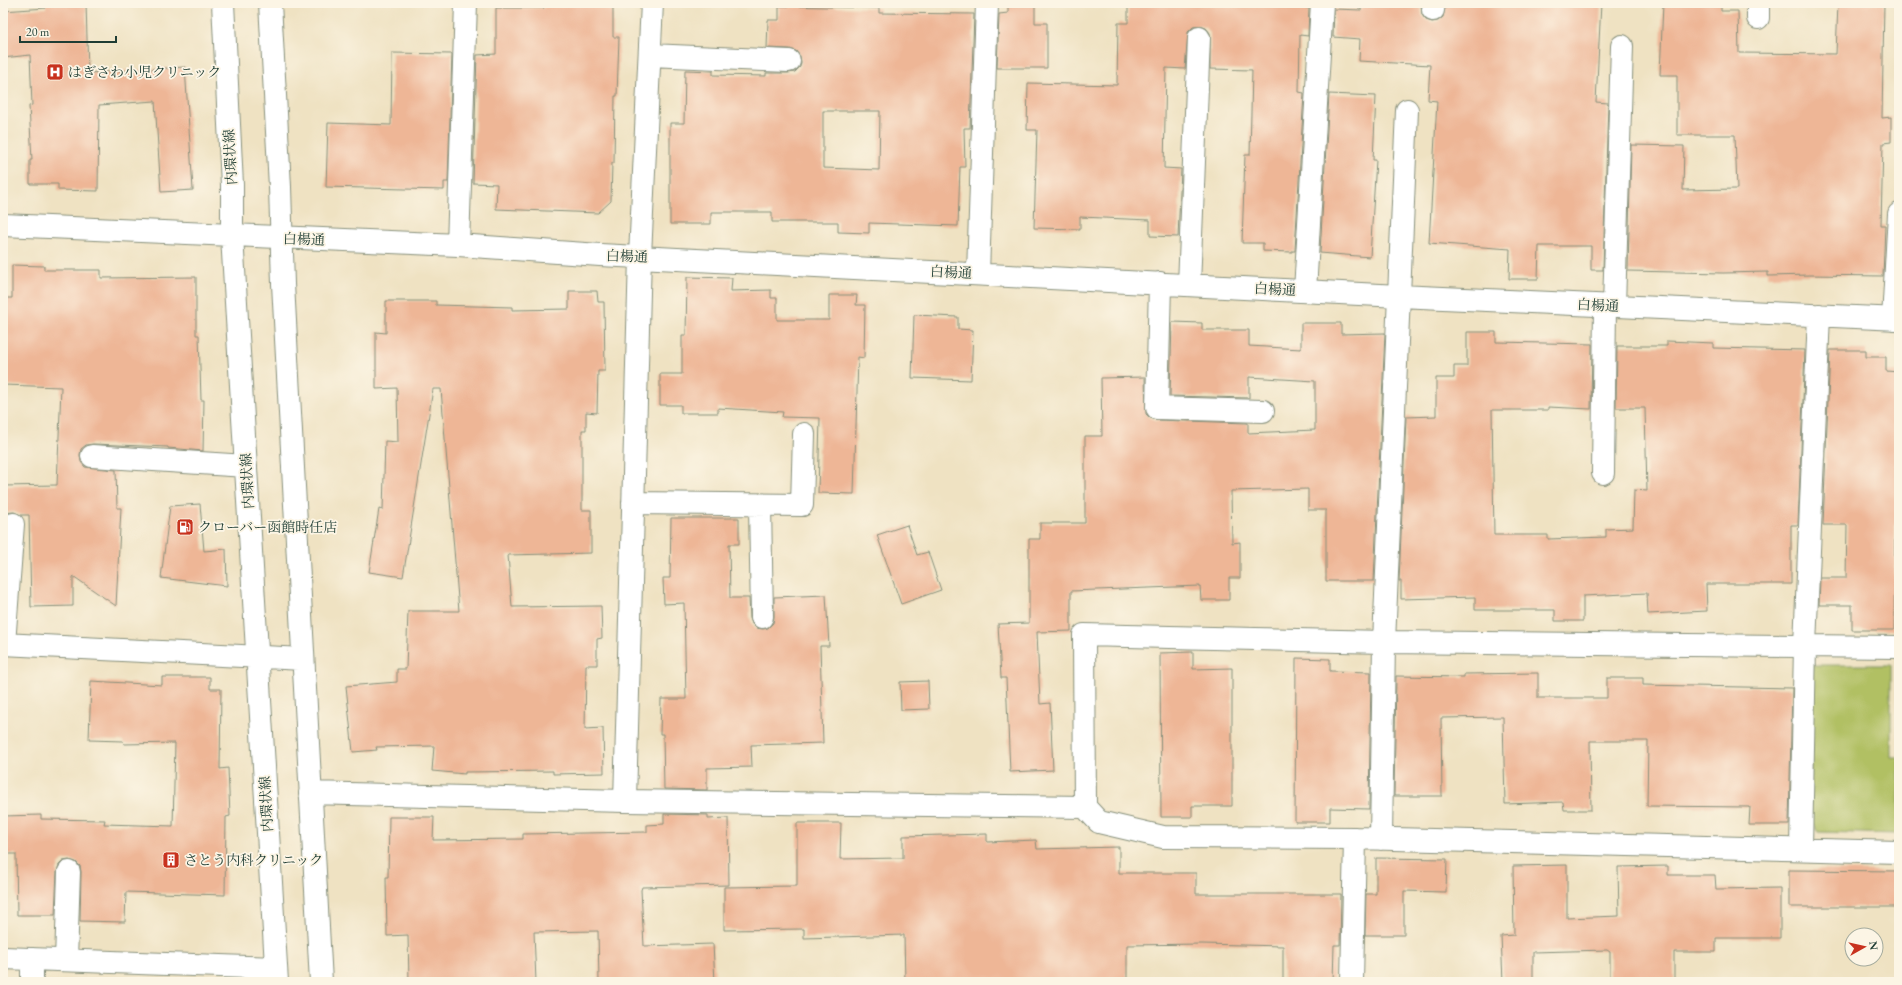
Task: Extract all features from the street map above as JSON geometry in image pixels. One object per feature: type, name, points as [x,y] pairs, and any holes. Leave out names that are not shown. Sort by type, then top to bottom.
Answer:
[{"type":"street","name":"内環状線","points":[[223,3],[232,186],[232,236],[277,975]]},
{"type":"street","points":[[270,3],[280,187],[280,238],[321,982]]},
{"type":"street","points":[[458,245],[466,3]]},
{"type":"street","points":[[625,801],[640,256],[652,3]]},
{"type":"street","points":[[978,274],[987,3]]},
{"type":"street","points":[[1305,291],[1322,3]]},
{"type":"street","points":[[1189,285],[1199,38]]},
{"type":"street","points":[[1603,473],[1622,46]]},
{"type":"street","points":[[650,55],[789,61]]},
{"type":"street","points":[[1381,839],[1384,642],[1407,110]]},
{"type":"street","points":[[1896,319],[1899,214]]},
{"type":"street","name":"白楊通","points":[[3,225],[458,245],[600,255],[1399,296],[1896,319]]},
{"type":"street","points":[[1160,283],[1157,408],[1263,411]]},
{"type":"street","points":[[1802,848],[1805,645],[1820,315]]},
{"type":"street","points":[[634,503],[802,505],[804,434]]},
{"type":"street","points":[[92,456],[246,466]]},
{"type":"street","points":[[760,505],[762,617]]},
{"type":"street","points":[[13,524],[4,644],[303,659]]},
{"type":"street","points":[[1899,647],[1384,642],[1084,635],[1085,807],[1099,822],[1163,837],[1355,838],[1802,848],[1899,852]]},
{"type":"street","points":[[310,793],[625,801],[1085,807]]},
{"type":"street","points":[[1352,982],[1355,838]]},
{"type":"street","points":[[66,960],[68,872]]},
{"type":"street","points":[[3,958],[66,960],[277,975]]},
{"type":"street","points":[[32,959],[32,982]]},
{"type":"green space","points":[[1812,665],[1891,665],[1891,757],[1899,757],[1899,834],[1819,832],[1810,821]]},
{"type":"building","points":[[46,3],[86,3],[88,73],[185,67],[193,190],[161,192],[155,101],[99,105],[98,191],[58,190],[58,184],[30,184],[30,160],[32,160],[29,106],[32,105],[30,55],[3,58],[3,11],[46,8]]},
{"type":"building","points":[[544,3],[613,3],[613,37],[619,37],[617,96],[615,96],[614,163],[612,163],[611,201],[598,213],[496,209],[497,184],[473,183],[477,55],[496,54],[496,8],[544,8]]},
{"type":"building","points":[[1008,3],[1035,3],[1035,23],[1047,23],[1047,68],[997,68],[999,14],[1008,13]]},
{"type":"building","points":[[1128,3],[1306,3],[1306,8],[1309,8],[1308,36],[1300,35],[1299,92],[1304,93],[1295,251],[1263,251],[1263,243],[1242,243],[1245,155],[1250,155],[1252,70],[1210,69],[1210,33],[1206,28],[1200,26],[1193,27],[1188,32],[1185,69],[1166,68],[1164,168],[1181,169],[1178,237],[1150,236],[1150,220],[1080,217],[1080,229],[1034,228],[1037,130],[1027,130],[1028,83],[1117,85],[1118,23],[1128,23]]},
{"type":"building","points":[[1362,3],[1421,3],[1422,15],[1426,20],[1432,22],[1438,21],[1443,17],[1446,3],[1601,3],[1596,102],[1608,103],[1603,270],[1591,270],[1591,246],[1539,246],[1538,279],[1509,279],[1510,249],[1429,243],[1437,101],[1428,100],[1430,65],[1359,61],[1360,39],[1333,37],[1334,9],[1361,10]]},
{"type":"building","points":[[1663,3],[1721,3],[1721,11],[1738,11],[1739,53],[1836,54],[1838,3],[1884,3],[1882,118],[1891,117],[1891,142],[1883,143],[1881,225],[1885,225],[1883,276],[1768,276],[1768,272],[1723,273],[1628,271],[1631,145],[1684,146],[1683,190],[1737,189],[1735,135],[1677,135],[1677,75],[1660,75]]},
{"type":"building","points":[[779,6],[879,8],[879,13],[974,14],[970,128],[964,128],[965,167],[960,167],[958,226],[869,223],[869,233],[838,232],[838,222],[772,222],[772,212],[711,212],[711,224],[670,224],[670,123],[684,123],[685,70],[713,71],[713,75],[766,76],[766,73],[795,72],[800,67],[801,62],[800,56],[796,51],[790,49],[767,48],[768,20],[779,20]],"holes":[[[823,111],[880,111],[879,170],[823,168]]]},
{"type":"building","points":[[392,53],[452,54],[448,182],[444,182],[444,190],[326,187],[328,123],[391,125]]},
{"type":"building","points":[[1329,94],[1376,96],[1373,160],[1376,160],[1370,257],[1320,253]]},
{"type":"building","points":[[12,265],[44,266],[44,270],[101,270],[101,278],[196,277],[196,335],[199,335],[201,400],[204,400],[203,451],[168,447],[93,444],[86,445],[81,449],[81,462],[85,467],[116,470],[117,508],[121,508],[116,606],[73,576],[73,606],[31,607],[29,515],[21,515],[14,512],[3,513],[3,486],[57,485],[61,387],[3,385],[3,298],[12,298]]},
{"type":"building","points":[[687,277],[732,278],[731,291],[771,290],[771,298],[777,298],[777,320],[829,320],[829,295],[857,295],[856,305],[865,305],[864,358],[858,357],[854,494],[818,493],[820,418],[782,417],[783,412],[718,408],[718,413],[681,413],[681,405],[660,405],[660,374],[682,374],[682,335],[686,335]]},
{"type":"building","points":[[569,291],[597,291],[598,302],[604,302],[605,371],[598,371],[597,413],[586,412],[586,430],[582,430],[582,510],[591,510],[591,553],[508,555],[512,607],[601,606],[602,638],[597,639],[597,665],[586,665],[585,729],[603,728],[604,773],[553,774],[553,771],[465,772],[465,774],[432,771],[434,746],[376,747],[377,750],[353,752],[346,686],[397,682],[397,669],[406,669],[408,611],[459,611],[441,389],[433,389],[403,577],[369,572],[379,509],[383,510],[385,441],[398,442],[397,388],[376,389],[376,332],[386,333],[386,301],[436,301],[436,305],[512,307],[512,310],[569,309]]},
{"type":"building","points":[[914,315],[958,317],[958,329],[973,330],[971,380],[912,378]]},
{"type":"building","points":[[1172,322],[1202,323],[1202,330],[1249,330],[1249,346],[1301,349],[1301,323],[1341,323],[1341,334],[1385,333],[1374,581],[1326,581],[1326,510],[1308,510],[1308,489],[1231,491],[1232,543],[1240,542],[1240,578],[1229,578],[1229,600],[1201,600],[1200,586],[1071,591],[1071,631],[1037,632],[1040,704],[1050,703],[1053,770],[1010,772],[1006,678],[1001,678],[998,624],[1029,623],[1029,539],[1040,539],[1040,523],[1085,523],[1085,436],[1102,436],[1101,378],[1145,377],[1146,414],[1150,418],[1156,420],[1248,423],[1248,433],[1315,430],[1315,381],[1249,377],[1249,398],[1170,396]]},
{"type":"building","points":[[1467,332],[1496,332],[1496,342],[1592,344],[1591,409],[1548,407],[1548,410],[1492,410],[1494,535],[1548,535],[1548,539],[1606,537],[1606,529],[1633,528],[1634,490],[1647,491],[1645,408],[1616,408],[1617,346],[1667,346],[1667,341],[1713,343],[1713,348],[1805,350],[1798,525],[1791,525],[1791,584],[1706,584],[1707,611],[1648,614],[1647,593],[1583,596],[1583,621],[1555,621],[1555,610],[1475,610],[1475,597],[1401,599],[1401,581],[1399,581],[1406,417],[1436,416],[1436,378],[1454,378],[1454,366],[1467,366]]},
{"type":"building","points":[[1830,350],[1866,350],[1866,357],[1886,357],[1886,371],[1899,372],[1899,525],[1895,525],[1894,630],[1852,630],[1852,605],[1819,605],[1820,578],[1846,578],[1847,525],[1823,525]]},
{"type":"building","name":"クローバー函館時任店","points":[[200,504],[204,551],[226,549],[227,586],[161,578],[170,506]]},
{"type":"building","points":[[671,518],[739,518],[739,544],[729,544],[730,598],[749,598],[750,618],[752,624],[756,628],[768,628],[773,623],[774,597],[826,595],[829,646],[820,646],[823,743],[751,745],[752,767],[707,768],[707,790],[664,789],[663,734],[660,734],[661,699],[686,699],[684,603],[664,604],[663,578],[670,578]]},
{"type":"building","points":[[907,525],[917,555],[928,552],[941,590],[901,604],[877,535]]},
{"type":"building","points":[[1193,652],[1193,669],[1232,668],[1232,806],[1192,806],[1192,817],[1161,817],[1160,653]]},
{"type":"building","points":[[1296,658],[1330,659],[1330,671],[1371,672],[1369,809],[1330,808],[1330,822],[1295,822]]},
{"type":"building","points":[[1538,673],[1538,698],[1607,698],[1607,678],[1643,678],[1643,685],[1792,688],[1789,825],[1749,825],[1750,807],[1647,806],[1648,741],[1590,741],[1591,810],[1564,810],[1563,802],[1505,804],[1503,717],[1441,718],[1442,796],[1394,796],[1396,676],[1464,677],[1464,674]]},
{"type":"building","points":[[162,677],[210,677],[210,689],[221,689],[220,769],[228,768],[230,816],[226,817],[225,895],[126,892],[125,922],[80,921],[80,866],[76,862],[69,860],[63,861],[59,865],[57,871],[55,915],[17,915],[16,854],[3,854],[3,816],[41,815],[41,819],[105,820],[104,824],[173,826],[175,743],[124,744],[123,741],[89,740],[91,681],[162,685]]},
{"type":"building","points":[[928,681],[929,709],[901,710],[900,682]]},
{"type":"building","points":[[664,814],[708,815],[708,819],[728,818],[729,885],[642,887],[641,890],[644,946],[713,944],[715,982],[599,982],[598,931],[534,932],[536,982],[409,982],[408,935],[387,936],[386,877],[388,877],[389,817],[434,817],[433,840],[523,839],[523,834],[647,832],[647,825],[664,824]]},
{"type":"building","points":[[797,823],[841,823],[840,859],[903,858],[903,836],[987,834],[987,842],[1036,840],[1037,849],[1119,847],[1119,873],[1196,873],[1196,894],[1341,894],[1340,945],[1334,945],[1333,982],[1283,982],[1283,946],[1202,944],[1127,945],[1127,982],[905,982],[904,935],[804,938],[804,929],[724,930],[724,887],[797,886]]},
{"type":"building","points":[[1376,858],[1447,859],[1446,892],[1404,891],[1404,935],[1365,935],[1366,894],[1376,894]]},
{"type":"building","points":[[1567,865],[1567,918],[1619,916],[1618,867],[1668,866],[1668,875],[1715,875],[1716,889],[1780,888],[1780,938],[1716,938],[1716,952],[1674,952],[1674,982],[1610,982],[1610,952],[1607,950],[1533,952],[1533,982],[1503,982],[1501,936],[1514,935],[1513,866]]},
{"type":"building","points":[[1789,870],[1899,871],[1899,907],[1789,907]]},
{"type":"place","name":"はぎさわ小児クリニック","points":[[55,72]]},
{"type":"place","name":"クローバー函館時任店","points":[[185,527]]},
{"type":"place","name":"さとう内科クリニック","points":[[171,860]]}]
